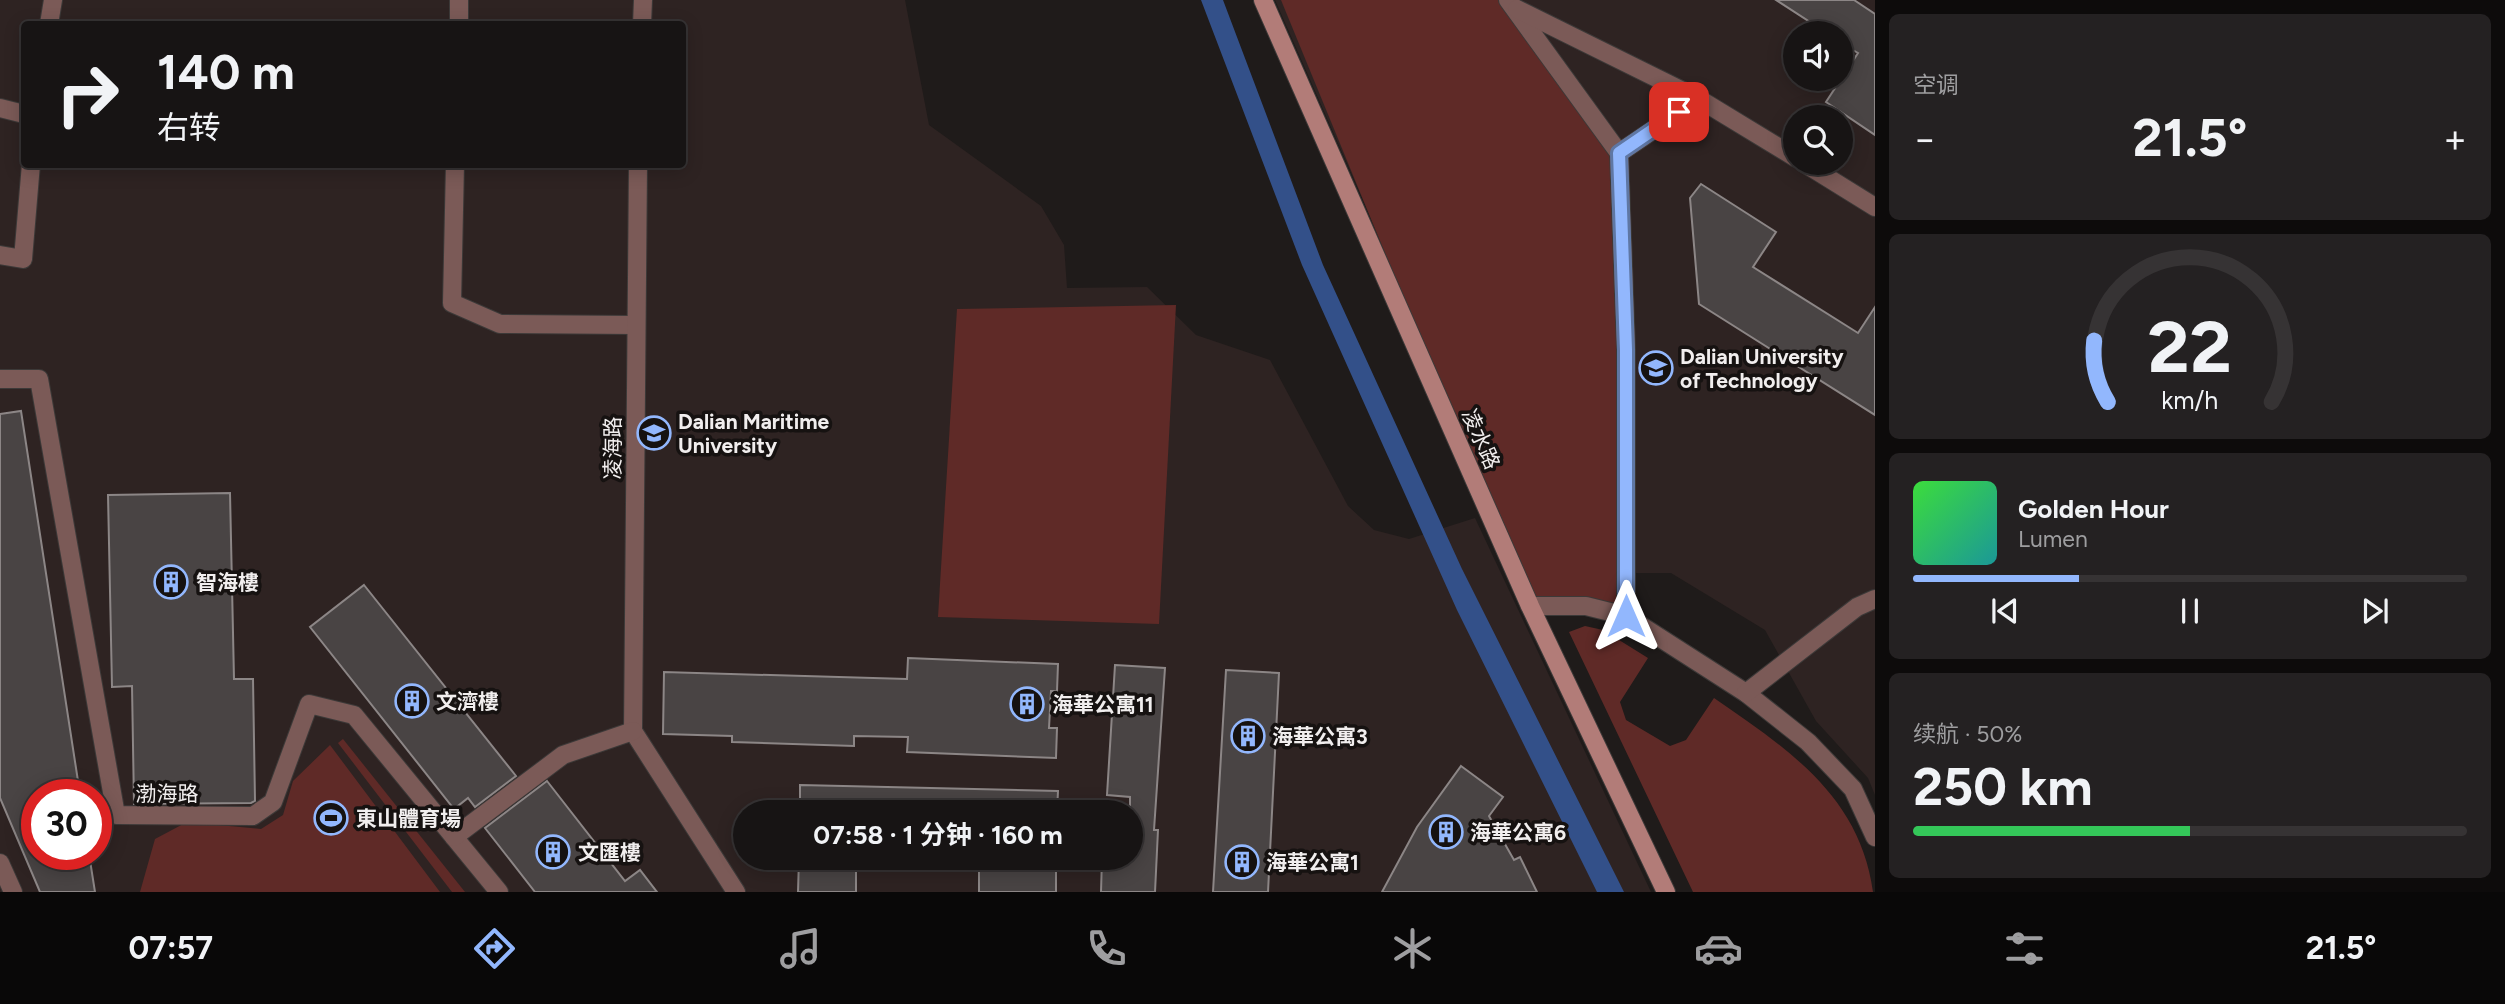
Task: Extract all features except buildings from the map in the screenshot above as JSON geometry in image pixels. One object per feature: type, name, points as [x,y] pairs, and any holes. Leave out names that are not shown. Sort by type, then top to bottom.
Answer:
[{"type":"main road","name":"凌水路","points":[[1263,0],[1530,606],[1666,892]]},
{"type":"street","points":[[50,21],[53,0]]},
{"type":"street","points":[[459,0],[459,21]]},
{"type":"street","points":[[642,21],[643,0]]},
{"type":"street","points":[[1510,4],[1619,153],[1626,350],[1626,616]]},
{"type":"street","points":[[1510,4],[1699,99],[1783,150]]},
{"type":"street","points":[[1619,153],[1699,99]]},
{"type":"street","points":[[0,108],[21,113]]},
{"type":"street","points":[[0,255],[23,259],[31,168]]},
{"type":"street","points":[[455,168],[452,303],[500,324],[635,325]]},
{"type":"street","name":"凌海路","points":[[633,731],[638,168]]},
{"type":"street","points":[[1824,175],[1875,206]]},
{"type":"street","name":"渤海路","points":[[0,379],[39,379],[116,815],[253,816],[273,802],[309,704],[354,715],[499,892]]},
{"type":"street","points":[[1746,693],[1857,607],[1875,599]]},
{"type":"street","points":[[1530,606],[1586,606],[1626,616],[1746,693],[1808,742],[1853,789],[1875,837]]},
{"type":"street","points":[[454,837],[563,755],[633,731],[736,892]]},
{"type":"street","points":[[0,863],[12,892]]},
{"type":"shaded area","name":"Dalian Maritime University","points":[[0,0],[905,0],[929,125],[1041,206],[1064,245],[1067,288],[1147,287],[1196,335],[1270,360],[1348,506],[1374,530],[1409,539],[1475,518],[1651,892],[0,892]]},
{"type":"shaded area","name":"Dalian University of Technology","points":[[1275,0],[1875,0],[1875,795],[1868,778],[1816,721],[1765,630],[1671,573],[1572,573],[1531,582]]},
{"type":"shaded area","points":[[1281,0],[1508,0],[1619,153],[1626,616],[1530,606]]},
{"type":"shaded area","points":[[1176,305],[1159,624],[938,617],[957,309]]},
{"type":"shaded area","points":[[1585,626],[1603,630],[1648,658],[1620,702],[1626,720],[1670,746],[1686,740],[1714,698],[1793,756],[1836,802],[1853,828],[1865,858],[1873,892],[1693,892],[1569,632]]},
{"type":"shaded area","points":[[343,739],[465,892],[452,892],[338,743]]},
{"type":"shaded area","name":"東山體育場","points":[[330,745],[440,892],[140,892],[155,839],[187,822],[261,829],[283,815],[293,781]]},
{"type":"water","points":[[1201,0],[1223,0],[1323,265],[1462,569],[1624,892],[1597,892],[1457,610],[1302,265]]},
{"type":"place","name":"Dalian University of Technology","points":[[1656,368]]},
{"type":"place","name":"Dalian Maritime University","points":[[654,433]]},
{"type":"place","name":"智海樓","points":[[171,582]]},
{"type":"place","name":"文濟樓","points":[[412,701]]},
{"type":"place","name":"海華公寓11","points":[[1027,704]]},
{"type":"place","name":"海華公寓3","points":[[1248,736]]},
{"type":"place","name":"東山體育場","points":[[331,818]]},
{"type":"place","name":"海華公寓6","points":[[1446,832]]},
{"type":"place","name":"文匯樓","points":[[553,852]]},
{"type":"place","name":"海華公寓1","points":[[1242,862]]},
{"type":"route","points":[[1626,616],[1626,350],[1619,153],[1679,112]]}]
